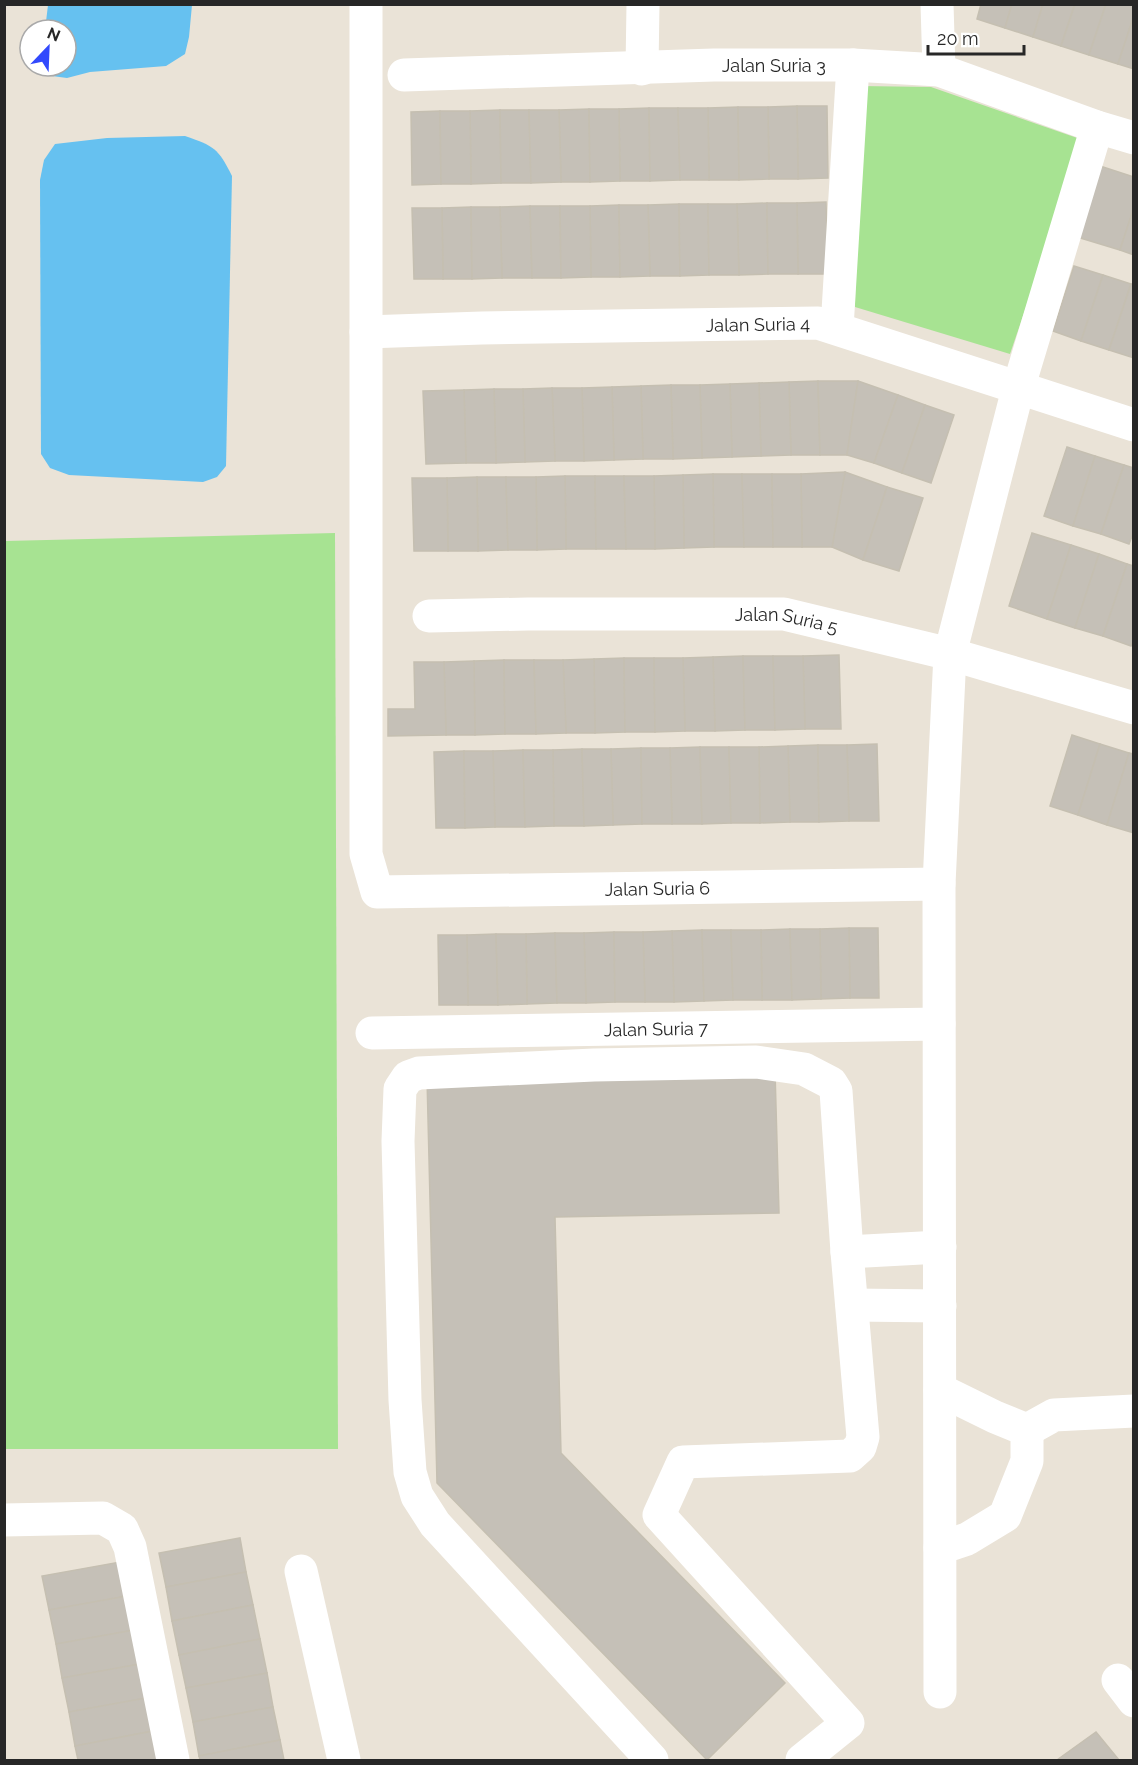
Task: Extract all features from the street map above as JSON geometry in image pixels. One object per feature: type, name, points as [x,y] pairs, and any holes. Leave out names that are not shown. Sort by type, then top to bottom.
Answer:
[{"type":"street","points":[[366,4],[366,332]]},
{"type":"street","points":[[642,69],[643,4]]},
{"type":"street","points":[[937,4],[939,70]]},
{"type":"street","name":"Jalan Suria 3","points":[[404,75],[714,65],[853,65],[939,70],[1134,138]]},
{"type":"street","points":[[837,328],[853,65]]},
{"type":"street","points":[[940,1692],[939,884],[950,654],[1018,389],[1097,127]]},
{"type":"street","name":"Jalan Suria 4","points":[[366,332],[818,323],[1134,426]]},
{"type":"street","name":"Jalan Suria 6","points":[[366,332],[366,854],[377,892],[939,884]]},
{"type":"street","name":"Jalan Suria 5","points":[[429,616],[784,614],[950,654],[1134,708]]},
{"type":"street","name":"Jalan Suria 7","points":[[372,1033],[939,1024]]},
{"type":"street","points":[[652,1761],[435,1524],[417,1496],[410,1472],[405,1400],[398,1141],[400,1089],[408,1077],[419,1073],[594,1065],[756,1062],[804,1069],[831,1083],[836,1091],[862,1437],[860,1448],[850,1456],[683,1462],[659,1515],[848,1724],[802,1761]]},
{"type":"street","points":[[847,1252],[940,1247]]},
{"type":"street","points":[[852,1305],[940,1306]]},
{"type":"street","points":[[940,1390],[1027,1430]]},
{"type":"street","points":[[1027,1430],[1054,1415],[1134,1412]]},
{"type":"street","points":[[940,1548],[967,1539],[1005,1516],[1027,1461],[1027,1430]]},
{"type":"street","points":[[4,1520],[103,1518],[122,1529],[130,1546],[173,1761]]},
{"type":"street","points":[[302,1571],[344,1761]]},
{"type":"green space","points":[[859,86],[931,87],[1083,140],[1010,354],[855,307]]},
{"type":"green space","points":[[335,533],[338,1449],[5,1449],[5,541]]},
{"type":"water","points":[[48,5],[192,5],[185,54],[166,66],[90,72],[78,75],[78,18],[46,18]]},
{"type":"water","points":[[185,136],[214,149],[223,159],[232,176],[226,466],[217,477],[203,482],[69,475],[50,468],[41,454],[40,180],[44,160],[55,144],[107,138]]},
{"type":"building","points":[[981,4],[1012,4],[1005,28],[977,19]]},
{"type":"building","points":[[1012,4],[1043,4],[1033,37],[1005,28]]},
{"type":"building","points":[[1043,4],[1075,4],[1061,46],[1033,37]]},
{"type":"building","points":[[1075,4],[1106,4],[1089,55],[1061,46]]},
{"type":"building","points":[[1106,4],[1134,4],[1134,15],[1118,64],[1089,55]]},
{"type":"building","points":[[1134,15],[1134,69],[1118,64]]},
{"type":"building","points":[[797,106],[827,106],[828,178],[798,179]]},
{"type":"building","points":[[797,106],[798,179],[769,179],[768,107]]},
{"type":"building","points":[[738,107],[739,180],[709,180],[708,108]]},
{"type":"building","points":[[738,107],[768,107],[769,179],[739,180]]},
{"type":"building","points":[[649,108],[650,181],[620,181],[619,109]]},
{"type":"building","points":[[649,108],[678,108],[680,180],[650,181]]},
{"type":"building","points":[[678,108],[708,108],[709,180],[680,180]]},
{"type":"building","points":[[589,109],[590,182],[561,182],[559,110]]},
{"type":"building","points":[[589,109],[619,109],[620,181],[590,182]]},
{"type":"building","points":[[500,110],[501,183],[471,184],[470,111]]},
{"type":"building","points":[[500,110],[529,110],[531,183],[501,183]]},
{"type":"building","points":[[529,110],[559,110],[561,182],[531,183]]},
{"type":"building","points":[[440,111],[441,184],[412,185],[411,112]]},
{"type":"building","points":[[440,111],[470,111],[471,184],[441,184]]},
{"type":"building","points":[[1100,166],[1134,177],[1134,207],[1120,250],[1077,237]]},
{"type":"building","points":[[826,202],[828,274],[798,274],[797,203]]},
{"type":"building","points":[[767,203],[768,274],[739,275],[737,204]]},
{"type":"building","points":[[767,203],[797,203],[798,274],[768,274]]},
{"type":"building","points":[[679,204],[680,276],[650,276],[648,205]]},
{"type":"building","points":[[679,204],[708,204],[709,275],[680,276]]},
{"type":"building","points":[[708,204],[737,204],[739,275],[709,275]]},
{"type":"building","points":[[619,205],[620,277],[591,277],[590,206]]},
{"type":"building","points":[[619,205],[648,205],[650,276],[620,277]]},
{"type":"building","points":[[530,206],[532,278],[502,278],[500,207]]},
{"type":"building","points":[[530,206],[560,206],[561,278],[532,278]]},
{"type":"building","points":[[560,206],[590,206],[591,277],[561,278]]},
{"type":"building","points":[[471,207],[472,279],[443,279],[442,208]]},
{"type":"building","points":[[471,207],[500,207],[502,278],[472,279]]},
{"type":"building","points":[[1134,207],[1134,255],[1120,250]]},
{"type":"building","points":[[412,208],[442,208],[443,279],[414,279]]},
{"type":"building","points":[[1074,266],[1103,275],[1081,341],[1053,331]]},
{"type":"building","points":[[1103,275],[1131,284],[1109,350],[1081,341]]},
{"type":"building","points":[[1131,284],[1134,285],[1134,358],[1109,350]]},
{"type":"building","points":[[818,381],[820,455],[791,455],[789,382]]},
{"type":"building","points":[[818,381],[858,381],[847,455],[820,455]]},
{"type":"building","points":[[858,381],[898,395],[874,463],[847,455]]},
{"type":"building","points":[[789,382],[791,455],[761,456],[759,383]]},
{"type":"building","points":[[759,383],[761,456],[732,457],[730,384]]},
{"type":"building","points":[[730,384],[732,457],[702,458],[700,385]]},
{"type":"building","points":[[671,385],[700,385],[702,458],[673,459]]},
{"type":"building","points":[[671,385],[673,459],[643,459],[641,386]]},
{"type":"building","points":[[641,386],[643,459],[614,460],[612,387]]},
{"type":"building","points":[[612,387],[614,460],[584,461],[582,388]]},
{"type":"building","points":[[552,388],[582,388],[584,461],[555,461]]},
{"type":"building","points":[[552,388],[555,461],[525,462],[523,389]]},
{"type":"building","points":[[494,389],[523,389],[525,462],[496,463]]},
{"type":"building","points":[[494,389],[496,463],[466,463],[464,390]]},
{"type":"building","points":[[464,390],[466,463],[426,464],[423,391]]},
{"type":"building","points":[[898,395],[925,405],[902,473],[874,463]]},
{"type":"building","points":[[925,405],[954,415],[931,483],[902,473]]},
{"type":"building","points":[[1067,447],[1095,456],[1073,526],[1044,516]]},
{"type":"building","points":[[1095,456],[1124,465],[1101,534],[1073,526]]},
{"type":"building","points":[[1124,465],[1134,468],[1134,531],[1129,544],[1101,534]]},
{"type":"building","points":[[845,472],[887,487],[863,560],[832,547]]},
{"type":"building","points":[[845,472],[832,547],[802,547],[801,474]]},
{"type":"building","points":[[713,474],[742,474],[744,547],[714,547]]},
{"type":"building","points":[[713,474],[714,547],[684,548],[683,475]]},
{"type":"building","points":[[742,474],[772,474],[773,547],[744,547]]},
{"type":"building","points":[[772,474],[801,474],[802,547],[773,547]]},
{"type":"building","points":[[683,475],[684,548],[655,549],[654,476]]},
{"type":"building","points":[[565,476],[595,476],[596,549],[566,549]]},
{"type":"building","points":[[565,476],[566,549],[537,550],[536,477]]},
{"type":"building","points":[[595,476],[624,476],[626,549],[596,549]]},
{"type":"building","points":[[624,476],[654,476],[655,549],[626,549]]},
{"type":"building","points":[[477,477],[506,477],[508,550],[478,551]]},
{"type":"building","points":[[477,477],[478,551],[448,551],[447,478]]},
{"type":"building","points":[[506,477],[536,477],[537,550],[508,550]]},
{"type":"building","points":[[412,478],[447,478],[448,551],[414,551]]},
{"type":"building","points":[[887,487],[923,498],[899,571],[863,560]]},
{"type":"building","points":[[1032,533],[1071,545],[1047,619],[1009,606]]},
{"type":"building","points":[[1071,545],[1099,554],[1075,628],[1047,619]]},
{"type":"building","points":[[1099,554],[1127,564],[1103,636],[1075,628]]},
{"type":"building","points":[[1127,564],[1134,566],[1134,638],[1131,646],[1103,636]]},
{"type":"building","points":[[839,655],[841,729],[805,729],[803,656]]},
{"type":"building","points":[[743,656],[745,730],[715,731],[713,657]]},
{"type":"building","points":[[743,656],[773,656],[775,730],[745,730]]},
{"type":"building","points":[[773,656],[803,656],[805,729],[775,730]]},
{"type":"building","points":[[713,657],[715,731],[685,731],[683,658]]},
{"type":"building","points":[[624,658],[625,732],[595,733],[594,659]]},
{"type":"building","points":[[624,658],[654,658],[655,732],[625,732]]},
{"type":"building","points":[[654,658],[683,658],[685,731],[655,732]]},
{"type":"building","points":[[594,659],[595,733],[566,733],[563,660]]},
{"type":"building","points":[[504,660],[505,734],[475,735],[474,661]]},
{"type":"building","points":[[504,660],[534,660],[536,734],[505,734]]},
{"type":"building","points":[[534,660],[563,660],[566,733],[536,734]]},
{"type":"building","points":[[474,661],[475,735],[446,735],[444,662]]},
{"type":"building","points":[[414,662],[444,662],[446,735],[388,736],[388,709],[415,709]]},
{"type":"building","points":[[1072,735],[1100,744],[1078,815],[1050,806]]},
{"type":"building","points":[[877,744],[879,821],[849,821],[847,745]]},
{"type":"building","points":[[1100,744],[1129,753],[1107,825],[1078,815]]},
{"type":"building","points":[[818,745],[819,822],[790,822],[788,746]]},
{"type":"building","points":[[818,745],[847,745],[849,821],[819,822]]},
{"type":"building","points":[[788,746],[790,822],[760,823],[759,747]]},
{"type":"building","points":[[700,747],[702,824],[672,824],[670,748]]},
{"type":"building","points":[[700,747],[729,747],[731,823],[702,824]]},
{"type":"building","points":[[729,747],[759,747],[760,823],[731,823]]},
{"type":"building","points":[[641,748],[642,824],[613,825],[611,749]]},
{"type":"building","points":[[641,748],[670,748],[672,824],[642,824]]},
{"type":"building","points":[[582,749],[584,826],[554,826],[553,750]]},
{"type":"building","points":[[582,749],[611,749],[613,825],[584,826]]},
{"type":"building","points":[[523,750],[525,827],[495,827],[493,751]]},
{"type":"building","points":[[523,750],[553,750],[554,826],[525,827]]},
{"type":"building","points":[[464,751],[465,828],[436,828],[434,752]]},
{"type":"building","points":[[464,751],[493,751],[495,827],[465,828]]},
{"type":"building","points":[[1129,753],[1134,754],[1134,833],[1107,825]]},
{"type":"building","points":[[849,928],[878,928],[879,998],[850,998]]},
{"type":"building","points":[[849,928],[850,998],[821,999],[820,929]]},
{"type":"building","points":[[790,929],[792,1000],[762,1000],[761,930]]},
{"type":"building","points":[[790,929],[820,929],[821,999],[792,1000]]},
{"type":"building","points":[[702,930],[704,1001],[674,1002],[672,931]]},
{"type":"building","points":[[702,930],[731,930],[733,1000],[704,1001]]},
{"type":"building","points":[[731,930],[761,930],[762,1000],[733,1000]]},
{"type":"building","points":[[672,931],[674,1002],[645,1002],[643,932]]},
{"type":"building","points":[[614,932],[615,1002],[586,1003],[584,933]]},
{"type":"building","points":[[614,932],[643,932],[645,1002],[615,1002]]},
{"type":"building","points":[[555,933],[557,1003],[527,1004],[526,934]]},
{"type":"building","points":[[555,933],[584,933],[586,1003],[557,1003]]},
{"type":"building","points":[[496,934],[498,1005],[468,1005],[467,935]]},
{"type":"building","points":[[496,934],[526,934],[527,1004],[498,1005]]},
{"type":"building","points":[[438,935],[467,935],[468,1005],[439,1005]]},
{"type":"building","points":[[775,1071],[779,1213],[555,1217],[561,1453],[785,1683],[707,1760],[437,1483],[427,1078]]},
{"type":"building","points":[[240,1538],[246,1572],[166,1587],[159,1553]]},
{"type":"building","points":[[120,1562],[127,1596],[49,1610],[42,1576]]},
{"type":"building","points":[[246,1572],[253,1605],[172,1621],[166,1587]]},
{"type":"building","points":[[127,1596],[134,1630],[56,1644],[49,1610]]},
{"type":"building","points":[[253,1605],[260,1639],[179,1655],[172,1621]]},
{"type":"building","points":[[134,1630],[140,1664],[62,1678],[56,1644]]},
{"type":"building","points":[[260,1639],[267,1673],[186,1688],[179,1655]]},
{"type":"building","points":[[140,1664],[146,1698],[69,1712],[62,1678]]},
{"type":"building","points":[[267,1673],[273,1707],[193,1722],[186,1688]]},
{"type":"building","points":[[146,1698],[153,1731],[75,1746],[69,1712]]},
{"type":"building","points":[[273,1707],[280,1740],[199,1756],[193,1722]]},
{"type":"building","points":[[153,1731],[159,1760],[78,1760],[75,1746]]},
{"type":"building","points":[[1096,1732],[1119,1760],[1057,1760]]},
{"type":"building","points":[[280,1740],[284,1760],[200,1760],[199,1756]]}]
